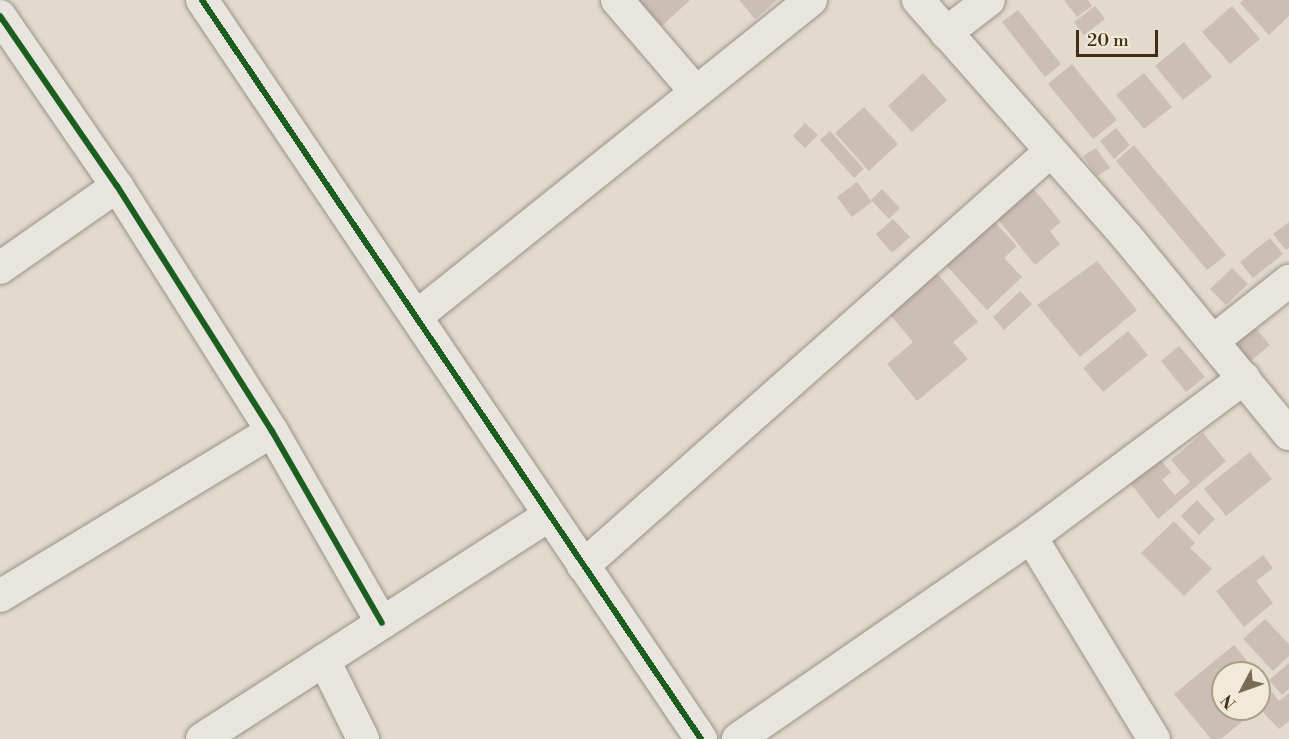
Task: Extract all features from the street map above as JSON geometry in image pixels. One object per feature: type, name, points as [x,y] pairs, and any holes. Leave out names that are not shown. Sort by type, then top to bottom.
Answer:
[{"type":"street","points":[[202,0],[417,316],[548,516],[701,739]]},
{"type":"street","points":[[617,0],[694,91]]},
{"type":"street","points":[[417,316],[694,91],[811,0]]},
{"type":"street","points":[[918,0],[1051,151],[1289,434]]},
{"type":"street","points":[[946,33],[988,0]]},
{"type":"street","points":[[0,16],[117,186],[272,431],[382,623]]},
{"type":"street","points":[[583,566],[1051,151]]},
{"type":"street","points":[[0,268],[117,186]]},
{"type":"street","points":[[1213,341],[1289,281]]},
{"type":"street","points":[[738,739],[1031,537],[1244,378]]},
{"type":"street","points":[[0,597],[272,431]]},
{"type":"street","points":[[202,739],[548,516]]},
{"type":"street","points":[[1031,537],[1154,739]]},
{"type":"street","points":[[324,660],[363,739]]},
{"type":"building","points":[[638,0],[690,0],[662,26]]},
{"type":"building","points":[[739,0],[777,0],[755,19]]},
{"type":"building","points":[[1064,0],[1088,0],[1092,6],[1077,17]]},
{"type":"building","points":[[1243,0],[1289,0],[1289,16],[1269,35],[1240,3]]},
{"type":"building","points":[[1095,6],[1105,19],[1084,35],[1074,22]]},
{"type":"building","points":[[1232,6],[1260,39],[1230,64],[1202,32]]},
{"type":"building","points":[[1018,10],[1061,64],[1045,77],[1002,22]]},
{"type":"building","points":[[1184,42],[1212,77],[1183,100],[1155,66]]},
{"type":"building","points":[[1072,64],[1117,120],[1093,139],[1048,84]]},
{"type":"building","points":[[923,73],[947,100],[912,132],[888,106]]},
{"type":"building","points":[[1144,73],[1172,107],[1144,129],[1116,95]]},
{"type":"building","points":[[864,107],[898,144],[869,171],[835,133]]},
{"type":"building","points":[[805,123],[818,135],[805,148],[793,136]]},
{"type":"building","points":[[1116,128],[1130,145],[1114,159],[1100,141]]},
{"type":"building","points":[[830,131],[864,169],[854,178],[820,140]]},
{"type":"building","points":[[1134,145],[1226,255],[1207,270],[1116,161]]},
{"type":"building","points":[[1096,148],[1110,168],[1097,176],[1083,156]]},
{"type":"building","points":[[857,182],[872,202],[852,217],[837,197]]},
{"type":"building","points":[[1032,187],[1061,222],[1050,231],[1060,244],[1035,265],[996,217]]},
{"type":"building","points":[[882,189],[900,208],[889,219],[871,200]]},
{"type":"building","points":[[893,219],[910,237],[892,253],[876,234]]},
{"type":"building","points":[[992,219],[1017,246],[1004,258],[1022,277],[987,310],[944,263]]},
{"type":"building","points":[[1289,222],[1289,248],[1286,250],[1273,234]]},
{"type":"building","points":[[1270,238],[1283,254],[1253,278],[1240,262]]},
{"type":"building","points":[[1097,261],[1137,310],[1080,357],[1037,305]]},
{"type":"building","points":[[1232,268],[1248,284],[1226,305],[1210,289]]},
{"type":"building","points":[[936,272],[978,322],[953,342],[968,359],[917,401],[887,364],[913,342],[888,312]]},
{"type":"building","points":[[1020,291],[1032,304],[1004,330],[993,317]]},
{"type":"building","points":[[1248,319],[1270,345],[1247,364],[1226,338]]},
{"type":"building","points":[[1128,331],[1148,355],[1103,392],[1083,368]]},
{"type":"building","points":[[1179,346],[1205,377],[1186,392],[1161,361]]},
{"type":"building","points":[[1203,433],[1226,461],[1158,519],[1128,480],[1157,456],[1171,472],[1162,480],[1175,495],[1190,482],[1171,460]]},
{"type":"building","points":[[1250,452],[1272,479],[1226,516],[1204,489]]},
{"type":"building","points":[[1197,500],[1215,519],[1199,535],[1181,516]]},
{"type":"building","points":[[1174,521],[1195,543],[1190,548],[1212,569],[1184,596],[1141,553]]},
{"type":"building","points":[[1263,555],[1273,568],[1256,581],[1273,603],[1244,627],[1216,591]]},
{"type":"building","points":[[1265,619],[1289,644],[1289,656],[1273,671],[1271,661],[1264,661],[1243,639]]},
{"type":"building","points":[[1234,645],[1247,661],[1214,661]]},
{"type":"building","points":[[1289,663],[1289,689],[1282,695],[1271,682],[1271,678]]},
{"type":"building","points":[[1211,664],[1211,721],[1243,721],[1221,739],[1211,739],[1174,694]]},
{"type":"building","points":[[1271,691],[1279,701],[1289,693],[1289,721],[1279,729],[1271,721]]},
{"type":"cycle path","points":[[202,0],[701,739]]},
{"type":"cycle path","points":[[0,16],[117,186],[272,431],[382,623]]}]
